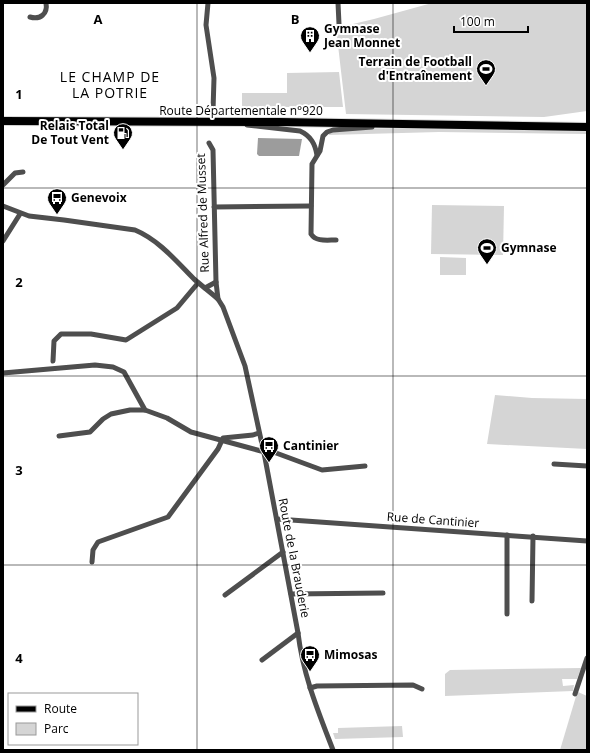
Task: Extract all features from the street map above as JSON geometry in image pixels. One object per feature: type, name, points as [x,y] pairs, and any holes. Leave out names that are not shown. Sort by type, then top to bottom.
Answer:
[{"type":"main road","name":"Route Départementale n°920","points":[[3,121],[227,122],[587,127]]},
{"type":"street","points":[[30,17],[42,17],[46,10],[46,3]]},
{"type":"street","points":[[208,3],[206,25],[214,78],[213,111]]},
{"type":"street","points":[[338,3],[340,24]]},
{"type":"street","points":[[227,122],[306,133],[313,141],[317,155]]},
{"type":"street","points":[[336,240],[318,240],[312,236],[311,230],[312,166],[320,150],[323,136],[330,130],[409,124]]},
{"type":"street","name":"Rue Alfred de Musset","points":[[209,143],[213,150],[216,282],[218,299],[223,307],[244,366]]},
{"type":"street","points":[[3,185],[15,173],[23,172]]},
{"type":"street","points":[[3,206],[20,214],[29,216],[135,230],[156,243],[198,283],[218,299]]},
{"type":"street","points":[[214,207],[311,206]]},
{"type":"street","points":[[3,241],[20,214]]},
{"type":"street","name":"Rue Alfred de Musset","points":[[205,288],[216,282]]},
{"type":"street","points":[[53,361],[54,341],[61,334],[91,334],[126,340],[177,308],[198,283]]},
{"type":"street","points":[[3,374],[95,365],[113,366],[124,372],[145,410]]},
{"type":"street","name":"Route de la Brauderie","points":[[244,366],[277,520],[301,656],[310,688],[333,750]]},
{"type":"street","points":[[59,436],[90,432],[106,416],[111,414],[130,410],[145,410],[167,418],[191,432],[245,447],[268,450],[322,470],[365,466]]},
{"type":"street","points":[[92,562],[93,550],[98,542],[168,517],[218,449],[224,437],[245,436],[259,433]]},
{"type":"street","points":[[245,436],[242,444],[245,447]]},
{"type":"street","points":[[554,464],[587,466]]},
{"type":"street","name":"Rue de Cantinier","points":[[277,520],[532,536],[587,541]]},
{"type":"street","points":[[507,535],[507,614]]},
{"type":"street","points":[[532,536],[532,601]]},
{"type":"street","points":[[225,595],[283,552]]},
{"type":"street","points":[[291,594],[383,593]]},
{"type":"street","points":[[262,660],[298,633]]},
{"type":"street","points":[[575,694],[587,658]]},
{"type":"street","points":[[310,688],[317,686],[413,685],[422,689]]},
{"type":"green space","points":[[432,3],[587,3],[587,111],[544,117],[346,114],[336,28]]},
{"type":"green space","points":[[339,72],[343,107],[242,107],[242,93],[287,93],[287,73]]},
{"type":"green space","points":[[442,128],[587,130],[587,134],[439,132],[328,135],[331,132],[354,129]]},
{"type":"green space","points":[[432,205],[504,206],[503,255],[431,254]]},
{"type":"green space","points":[[440,257],[466,258],[466,275],[440,275]]},
{"type":"green space","points":[[495,395],[532,398],[587,399],[587,449],[487,444]]},
{"type":"green space","points":[[581,668],[577,679],[562,679],[563,686],[574,685],[573,691],[445,696],[445,674],[450,670]]},
{"type":"green space","points":[[578,692],[587,696],[587,750],[560,750],[577,693]]},
{"type":"green space","points":[[402,726],[403,737],[335,739],[333,733],[338,733],[338,728]]},
{"type":"shaded area","points":[[258,138],[302,139],[299,156],[259,156],[257,154]]},
{"type":"place","name":"Gymnase Jean Monnet","points":[[310,53]]},
{"type":"place","name":"Terrain de Football d'Entraînement","points":[[486,86]]},
{"type":"place","name":"Relais Total De Tout Vent","points":[[123,150]]},
{"type":"place","name":"Genevoix","points":[[57,215]]},
{"type":"place","name":"Gymnase","points":[[487,265]]},
{"type":"place","name":"Cantinier","points":[[269,463]]},
{"type":"place","name":"Mimosas","points":[[310,672]]},
{"type":"district","name":"LE CHAMP DE LA POTRIE","points":[[110,86]]}]
